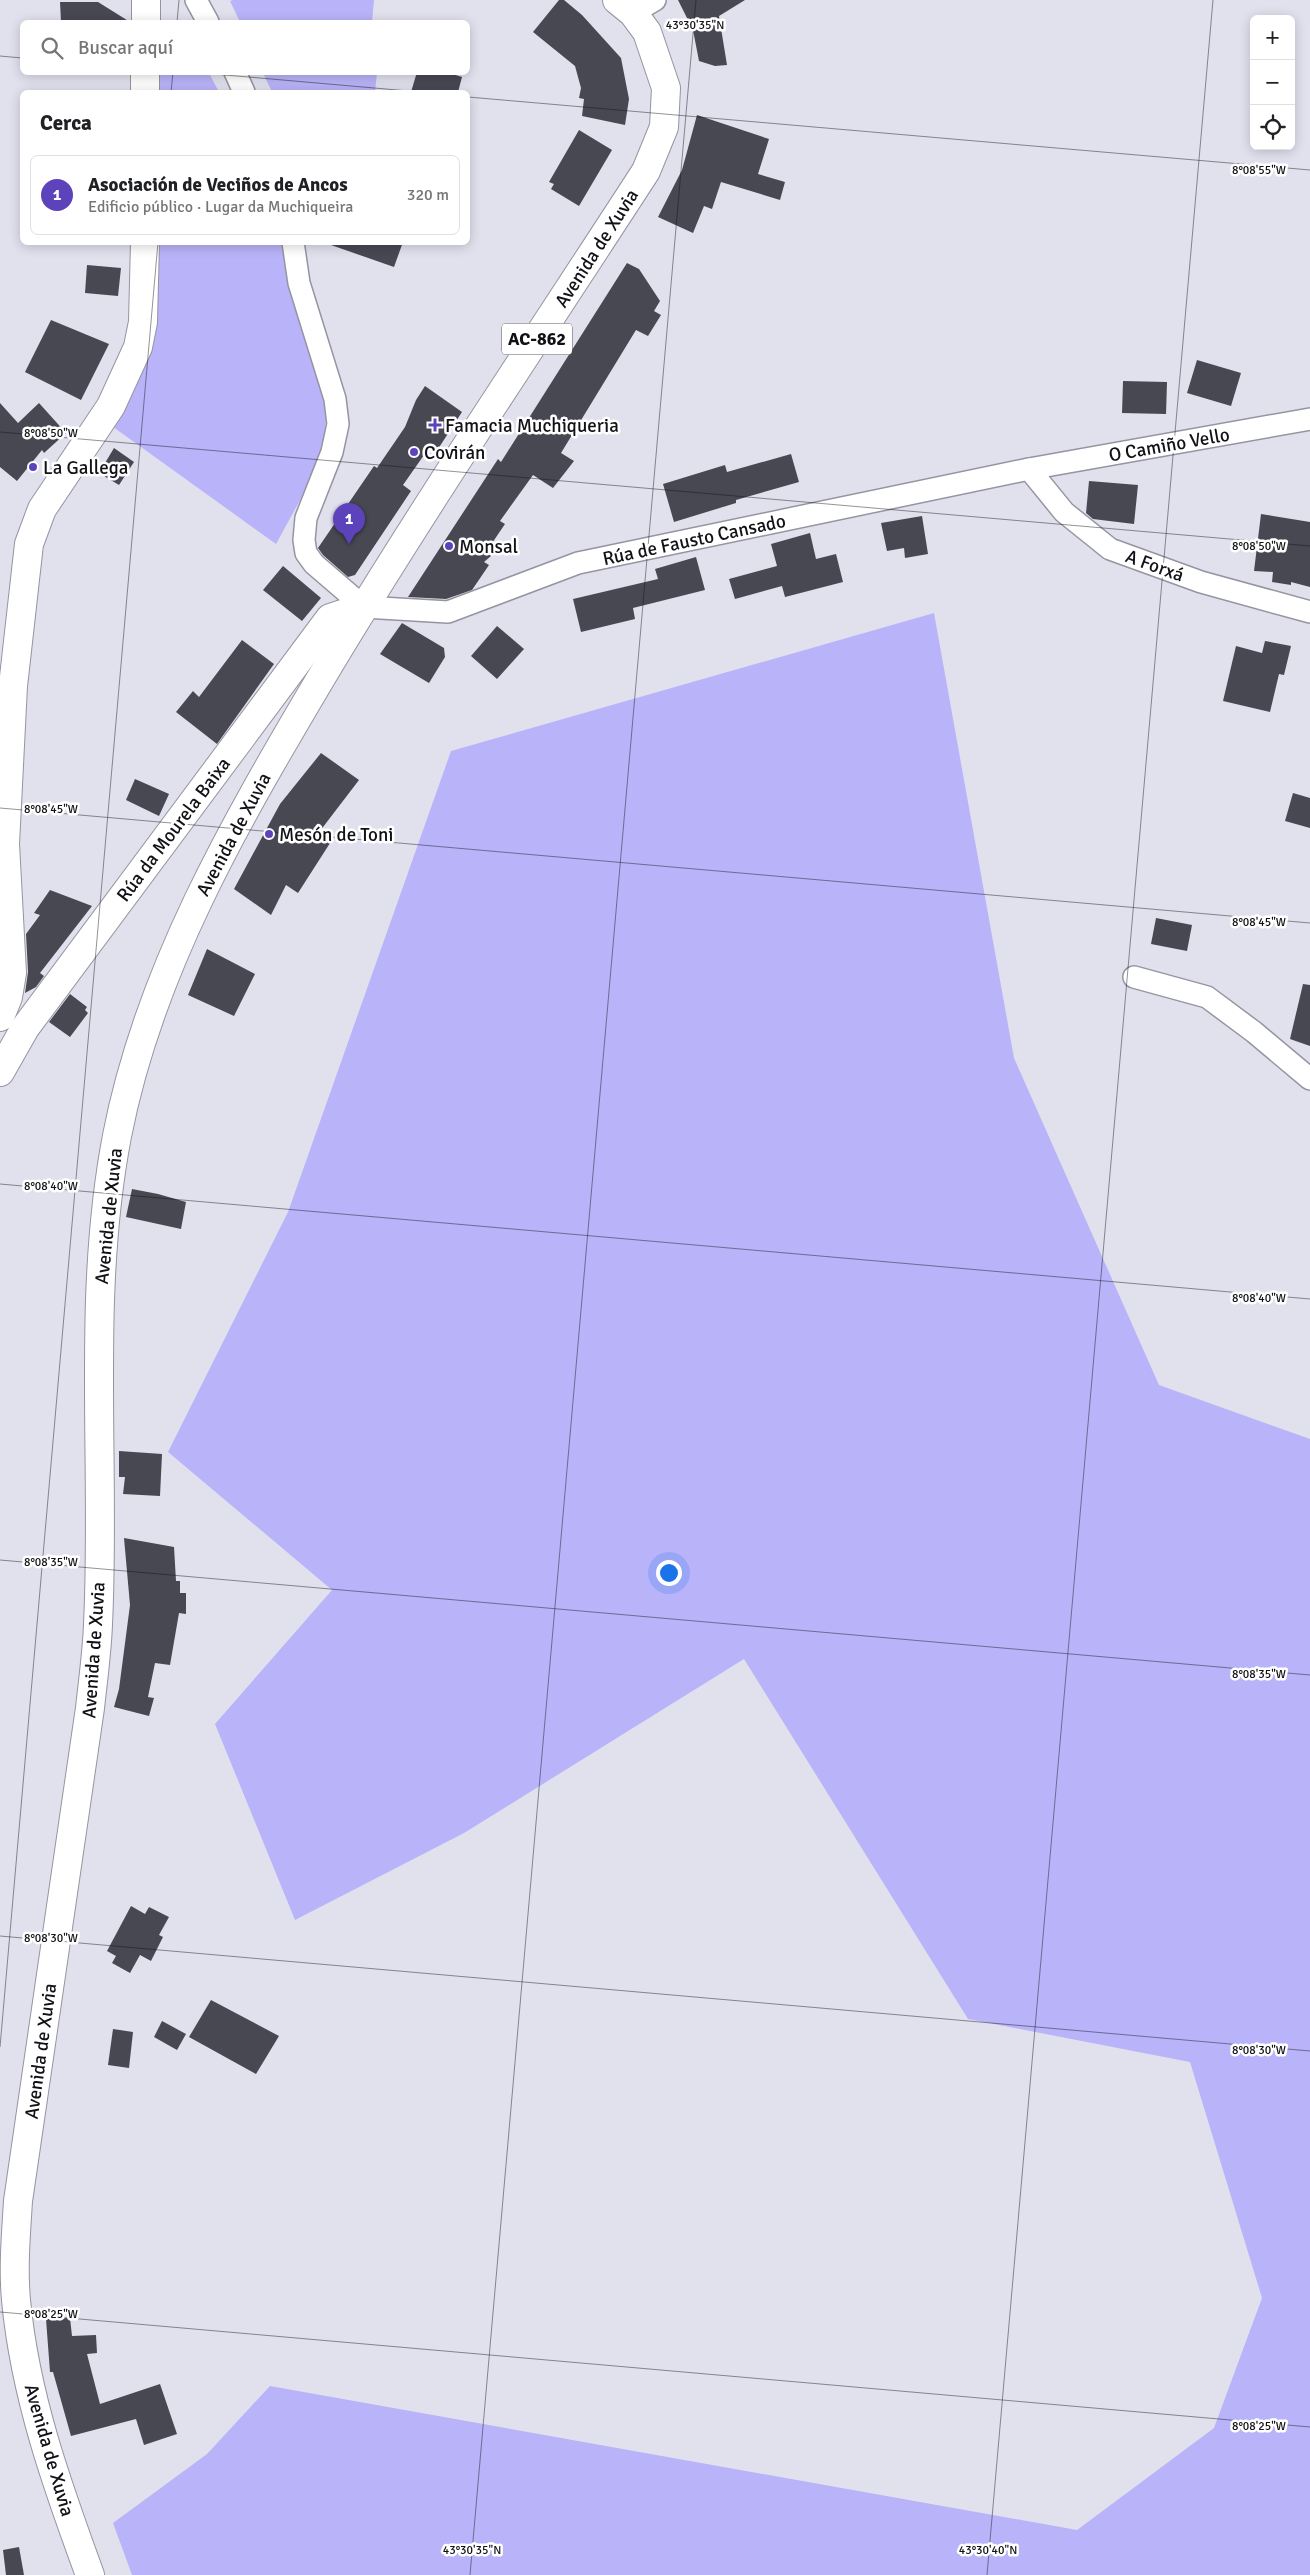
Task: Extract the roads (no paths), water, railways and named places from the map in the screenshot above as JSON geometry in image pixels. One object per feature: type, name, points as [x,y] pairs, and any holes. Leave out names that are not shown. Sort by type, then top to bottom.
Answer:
[{"type":"main road","points":[[146,0],[146,20]]},
{"type":"main road","name":"Avenida de Xuvia","points":[[90,2575],[51,2468],[33,2400],[21,2345],[14,2256],[18,2201],[90,1708],[98,1627],[99,1317],[110,1181],[117,1138],[137,1053],[154,1004],[205,884],[252,796],[364,607],[646,171],[664,127],[666,88],[647,32],[635,4]]},
{"type":"main road","points":[[145,75],[145,90]]},
{"type":"main road","points":[[0,1017],[8,997],[12,973],[5,844],[7,685],[29,544],[42,509],[111,406],[138,347],[143,322],[145,245]]},
{"type":"main road","name":"Rúa da Mourela Baixa","points":[[0,1072],[25,1028],[330,618],[364,607]]},
{"type":"street","points":[[196,0],[207,20]]},
{"type":"street","points":[[236,75],[243,90]]},
{"type":"street","points":[[293,245],[299,283],[335,400],[338,424],[332,452],[306,518],[304,540],[306,553],[314,564],[364,607]]},
{"type":"street","name":"O Camiño Vello","points":[[1029,469],[1310,419]]},
{"type":"street","name":"Rúa de Fausto Cansado","points":[[364,607],[448,612],[578,564],[1029,469]]},
{"type":"street","name":"A Forxá","points":[[1029,469],[1064,512],[1110,549],[1201,582],[1310,612]]},
{"type":"street","points":[[1134,977],[1207,997],[1254,1032],[1310,1079]]},
{"type":"place","name":"Famacia Muchiqueria","points":[[435,425]]},
{"type":"place","name":"Covirán","points":[[414,452]]},
{"type":"place","name":"La Gallega","points":[[33,467]]},
{"type":"place","name":"Asociación de Veciños de Ancos","points":[[349,544]]},
{"type":"place","name":"Monsal","points":[[449,546]]},
{"type":"place","name":"Mesón de Toni","points":[[269,834]]}]
